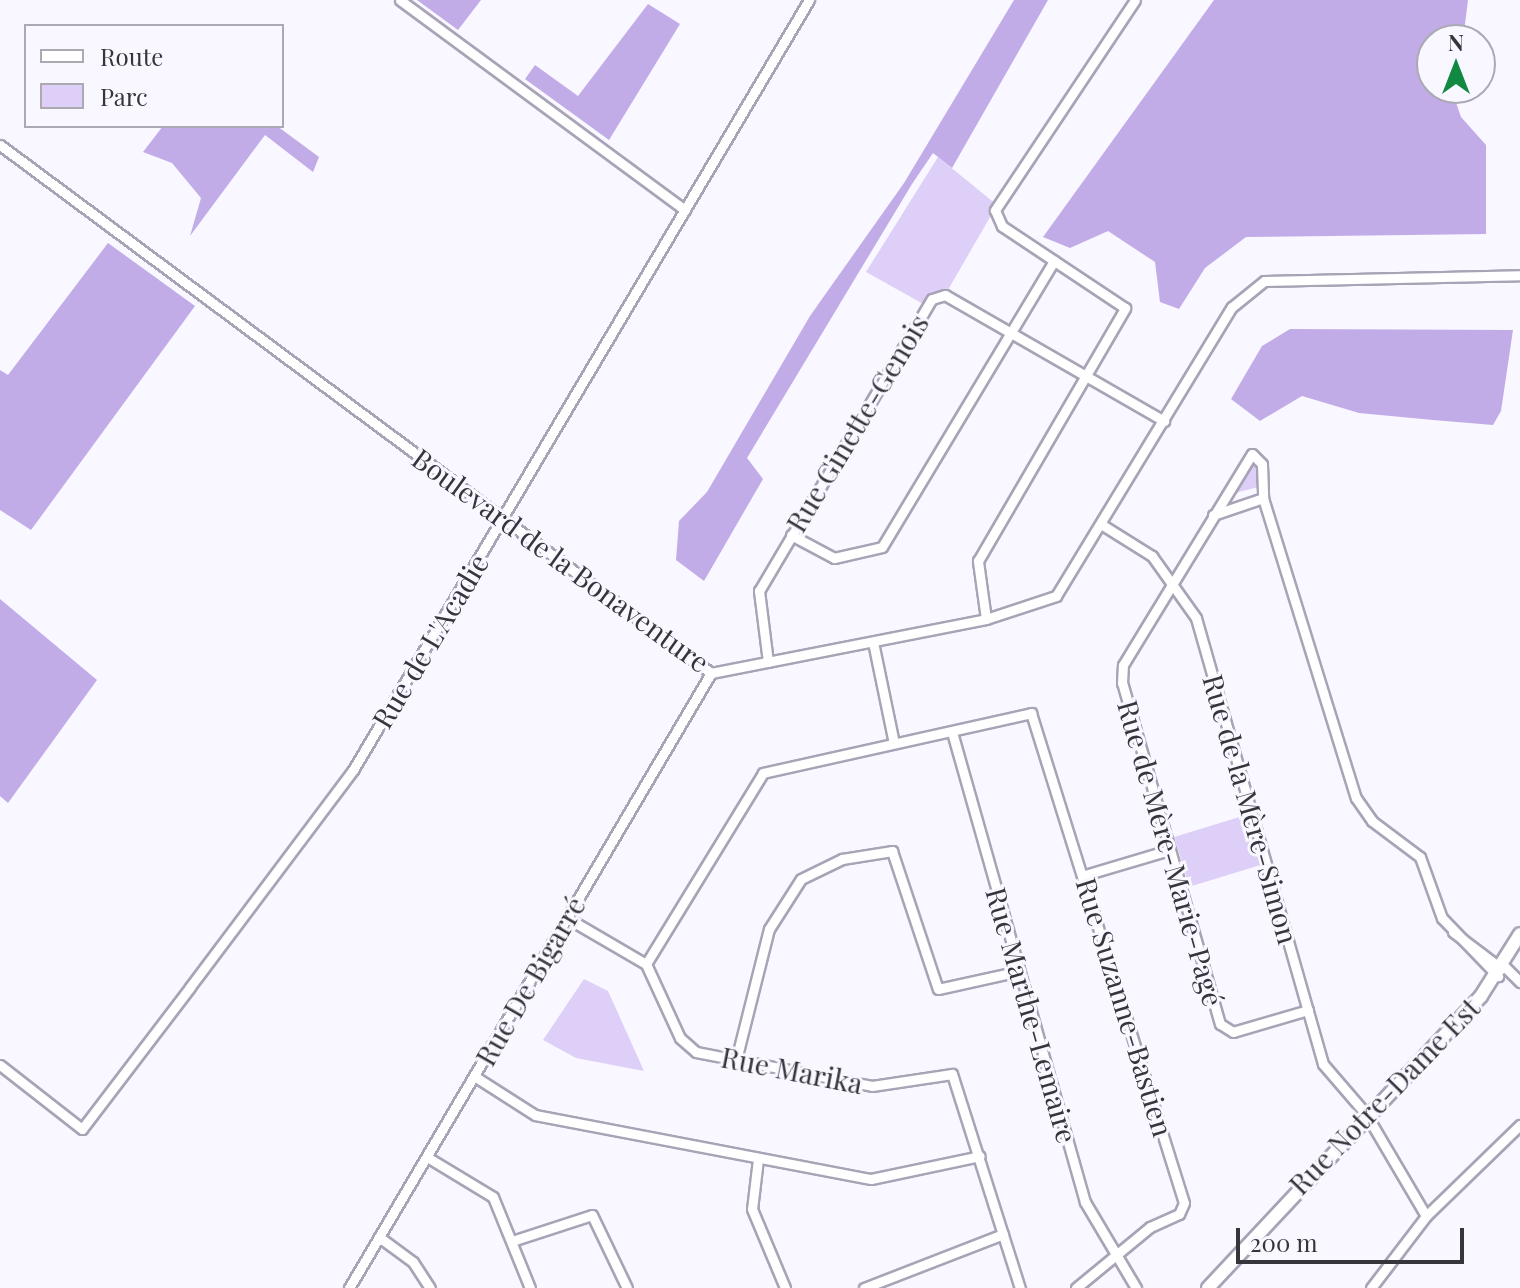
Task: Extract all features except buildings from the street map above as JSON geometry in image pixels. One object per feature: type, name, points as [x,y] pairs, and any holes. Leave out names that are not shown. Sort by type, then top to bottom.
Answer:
[{"type":"street","points":[[400,0],[685,210]]},
{"type":"street","name":"Rue de L'Acadie","points":[[0,1065],[82,1129],[353,770],[809,0]]},
{"type":"street","points":[[986,619],[978,561],[1088,379],[1125,308],[1002,226],[995,210],[1135,0]]},
{"type":"street","name":"Boulevard de la Bonaventure","points":[[0,145],[711,673],[986,619],[1056,596],[1104,526],[1232,307],[1264,281],[1520,275]]},
{"type":"street","points":[[791,535],[834,558],[882,547],[1054,261]]},
{"type":"street","name":"Rue Ginette-Genois","points":[[768,662],[757,600],[791,535],[932,299],[945,295],[1164,421]]},
{"type":"street","name":"Rue de Mère-Marie-Pagé","points":[[1263,498],[1261,459],[1247,455],[1172,581],[1121,675],[1220,1024],[1233,1032],[1308,1010]]},
{"type":"street","points":[[1211,516],[1263,498],[1356,798],[1372,821],[1420,857],[1453,932],[1520,982]]},
{"type":"street","name":"Rue de la Mère-Simon","points":[[1104,526],[1152,556],[1172,581],[1202,631],[1327,1074],[1366,1114],[1426,1216]]},
{"type":"street","points":[[873,642],[894,743]]},
{"type":"street","name":"Rue De Bigarré","points":[[349,1288],[711,673]]},
{"type":"street","name":"Rue Suzanne-Bastien","points":[[952,732],[1023,712],[1040,723],[1184,1203],[1179,1214],[1114,1257]]},
{"type":"street","points":[[567,918],[646,964],[763,773],[952,732]]},
{"type":"street","name":"Rue Marthe-Lemaire","points":[[952,732],[1085,1202],[1114,1257],[1136,1288]]},
{"type":"street","points":[[1085,875],[1169,850]]},
{"type":"street","points":[[736,1060],[769,929],[801,879],[842,859],[892,851],[938,989],[1019,971]]},
{"type":"street","name":"Rue Notre-Dame Est","points":[[1208,1288],[1366,1114],[1502,971],[1520,934]]},
{"type":"street","name":"Rue Marika","points":[[646,964],[684,1044],[736,1060],[872,1086],[952,1074],[1020,1288]]},
{"type":"street","points":[[474,1076],[535,1115],[758,1159],[879,1179],[980,1156]]},
{"type":"street","points":[[1374,1287],[1426,1216],[1520,1125]]},
{"type":"street","points":[[427,1157],[487,1192],[512,1241],[530,1288]]},
{"type":"street","points":[[758,1159],[752,1209],[785,1288]]},
{"type":"street","points":[[512,1241],[592,1215],[627,1288]]},
{"type":"street","points":[[864,1288],[1003,1234]]},
{"type":"street","points":[[379,1237],[413,1262],[430,1288]]},
{"type":"street","points":[[1076,1288],[1114,1257]]},
{"type":"green space","points":[[938,157],[997,205],[945,295],[927,306],[866,272]]},
{"type":"green space","points":[[1249,457],[1258,462],[1258,487],[1231,494]]},
{"type":"green space","points":[[1246,815],[1261,865],[1189,887],[1174,837]]},
{"type":"green space","points":[[584,979],[608,991],[644,1071],[576,1058],[543,1040]]},
{"type":"shaded area","points":[[417,0],[481,0],[458,30]]},
{"type":"shaded area","points":[[1014,0],[1048,0],[952,168],[933,153],[912,184],[747,458],[763,479],[704,581],[676,560],[679,521],[707,492],[810,316],[904,183]]},
{"type":"shaded area","points":[[1214,0],[1468,0],[1465,24],[1416,24],[1416,104],[1457,104],[1461,117],[1486,145],[1486,234],[1246,237],[1205,268],[1179,309],[1160,302],[1155,262],[1108,231],[1070,248],[1043,237]]},
{"type":"shaded area","points":[[648,4],[680,24],[609,140],[525,79],[535,65],[578,96]]},
{"type":"shaded area","points":[[161,128],[280,128],[319,157],[313,172],[265,135],[190,236],[201,198],[172,163],[143,152]]},
{"type":"shaded area","points":[[108,243],[195,306],[31,530],[0,510],[0,370],[8,375]]},
{"type":"shaded area","points":[[1290,329],[1513,330],[1501,411],[1493,425],[1359,413],[1302,396],[1260,421],[1231,399],[1262,346]]},
{"type":"shaded area","points":[[0,599],[97,680],[8,803],[0,796]]}]
